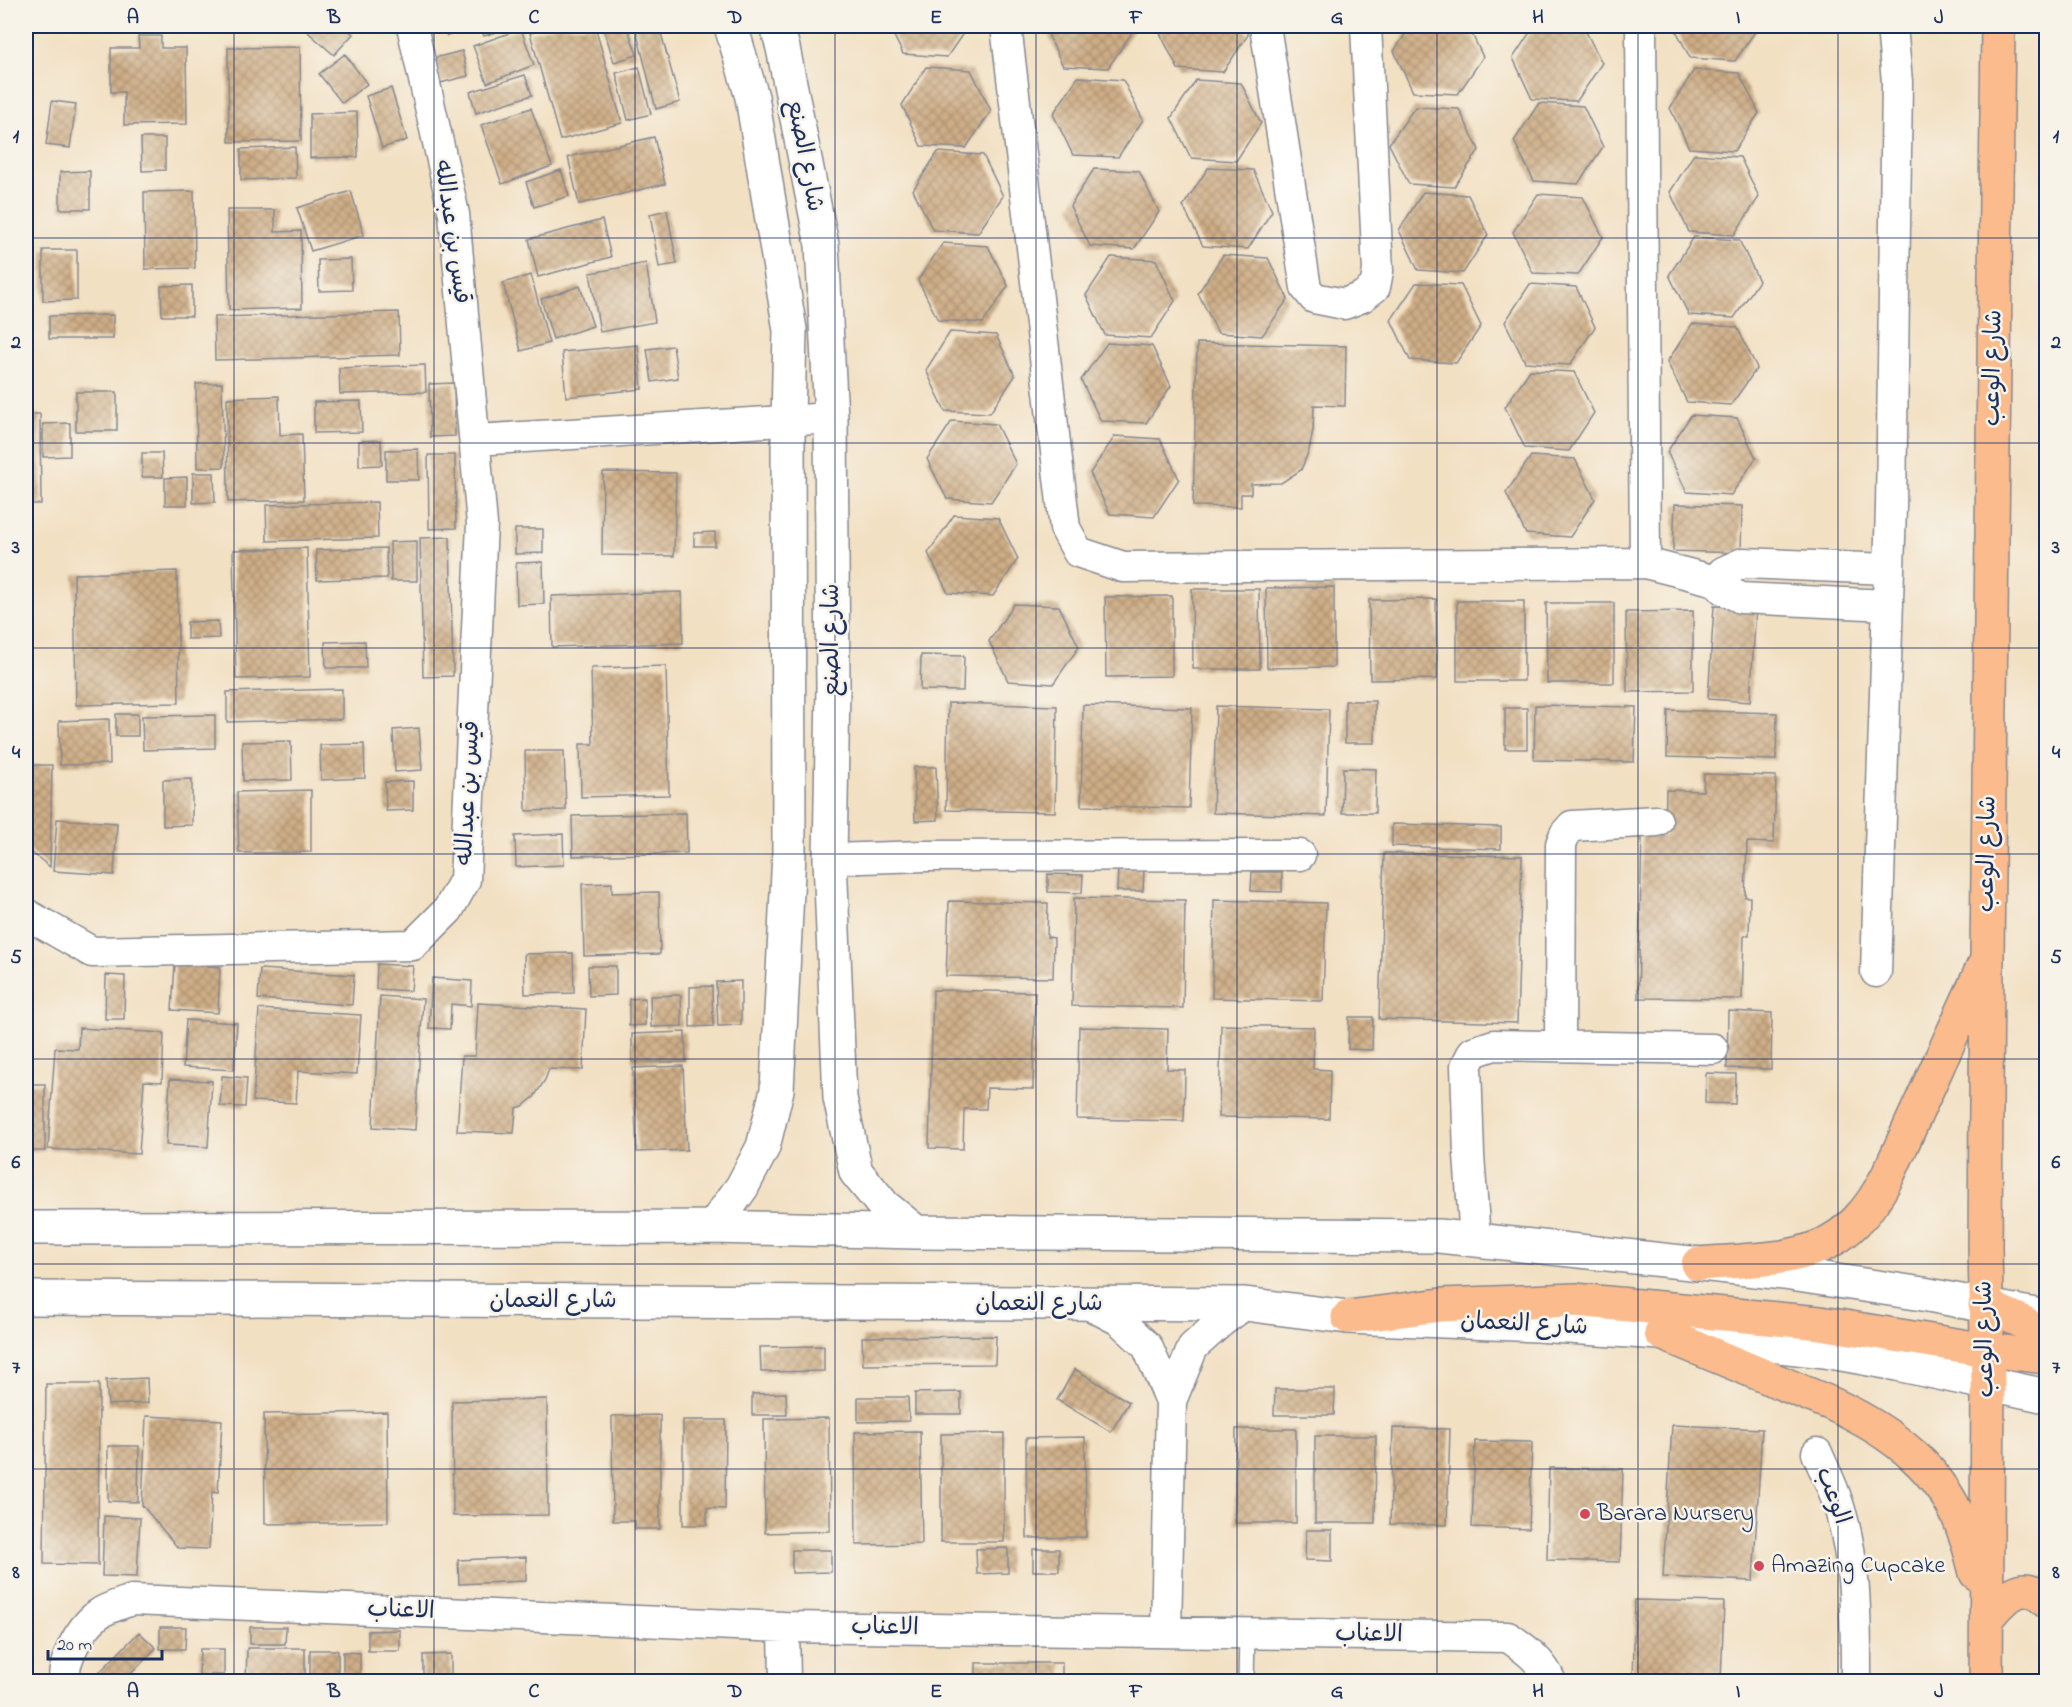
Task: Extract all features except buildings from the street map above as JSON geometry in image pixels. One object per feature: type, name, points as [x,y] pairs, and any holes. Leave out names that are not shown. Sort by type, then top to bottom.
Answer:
[{"type":"main road","name":"شارع الوعب","points":[[1986,1682],[1987,957],[1998,26]]},
{"type":"main road","points":[[1698,1264],[1792,1257],[1816,1249],[1841,1235],[1865,1212],[1880,1193],[1987,957]]},
{"type":"main road","points":[[1348,1317],[1442,1305],[1575,1300],[1820,1323],[2046,1358]]},
{"type":"main road","points":[[1985,1305],[2025,1323],[2046,1340]]},
{"type":"main road","points":[[1661,1333],[1859,1416],[1890,1435],[1911,1453],[1928,1469],[1949,1498],[1966,1536],[1987,1619]]},
{"type":"main road","points":[[1988,1383],[2023,1368],[2046,1363]]},
{"type":"main road","points":[[1987,1619],[2012,1593],[2023,1590],[2035,1592],[2046,1601]]},
{"type":"street","name":"قيس بن عبدالله","points":[[26,914],[92,952],[413,945],[448,910],[465,880],[482,524],[454,214],[412,26]]},
{"type":"street","name":"شارع الصنع","points":[[713,1227],[742,1187],[763,1147],[777,1090],[789,852],[788,420],[790,330],[752,97],[730,26]]},
{"type":"street","name":"شارع الصنع","points":[[777,26],[822,245],[831,418],[833,687],[830,858],[840,1098],[856,1172],[884,1206],[916,1232]]},
{"type":"street","points":[[1006,26],[1065,528],[1078,552],[1123,567],[1645,563],[1716,581],[1723,589],[1741,598],[1888,605]]},
{"type":"street","points":[[1265,26],[1306,288],[1314,298],[1344,304],[1362,297],[1375,287],[1378,271],[1366,26]]},
{"type":"street","points":[[1641,26],[1645,563]]},
{"type":"street","points":[[1876,972],[1889,569],[1897,82],[1892,26]]},
{"type":"street","points":[[475,440],[831,418]]},
{"type":"street","points":[[1716,581],[1723,573],[1743,563],[1889,569]]},
{"type":"street","points":[[1560,1047],[1561,844],[1565,834],[1572,826],[1657,821]]},
{"type":"street","points":[[830,858],[1300,855]]},
{"type":"street","points":[[1475,1240],[1466,1066],[1473,1052],[1494,1045],[1713,1049]]},
{"type":"street","points":[[26,1228],[713,1227],[916,1232],[1439,1236],[1784,1273],[2046,1317]]},
{"type":"street","name":"شارع النعمان","points":[[26,1298],[1245,1304],[1348,1317],[1661,1333],[1825,1351],[2046,1396]]},
{"type":"street","points":[[1166,1632],[1171,1401],[1193,1347],[1245,1304]]},
{"type":"street","points":[[1090,1305],[1119,1320],[1147,1346],[1171,1401]]},
{"type":"street","name":"الوعب","points":[[1817,1453],[1836,1496],[1848,1541],[1854,1587],[1856,1682]]},
{"type":"street","name":"الاعناب","points":[[63,1682],[63,1670],[82,1630],[98,1614],[132,1600],[784,1627],[1508,1637],[1524,1648],[1546,1670],[1551,1682]]},
{"type":"street","points":[[784,1627],[785,1682]]},
{"type":"lane","points":[[1246,1682],[1247,1634]]},
{"type":"place","name":"Barara Nursery","points":[[1585,1514]]},
{"type":"place","name":"Amazing Cupcake","points":[[1759,1566]]}]
